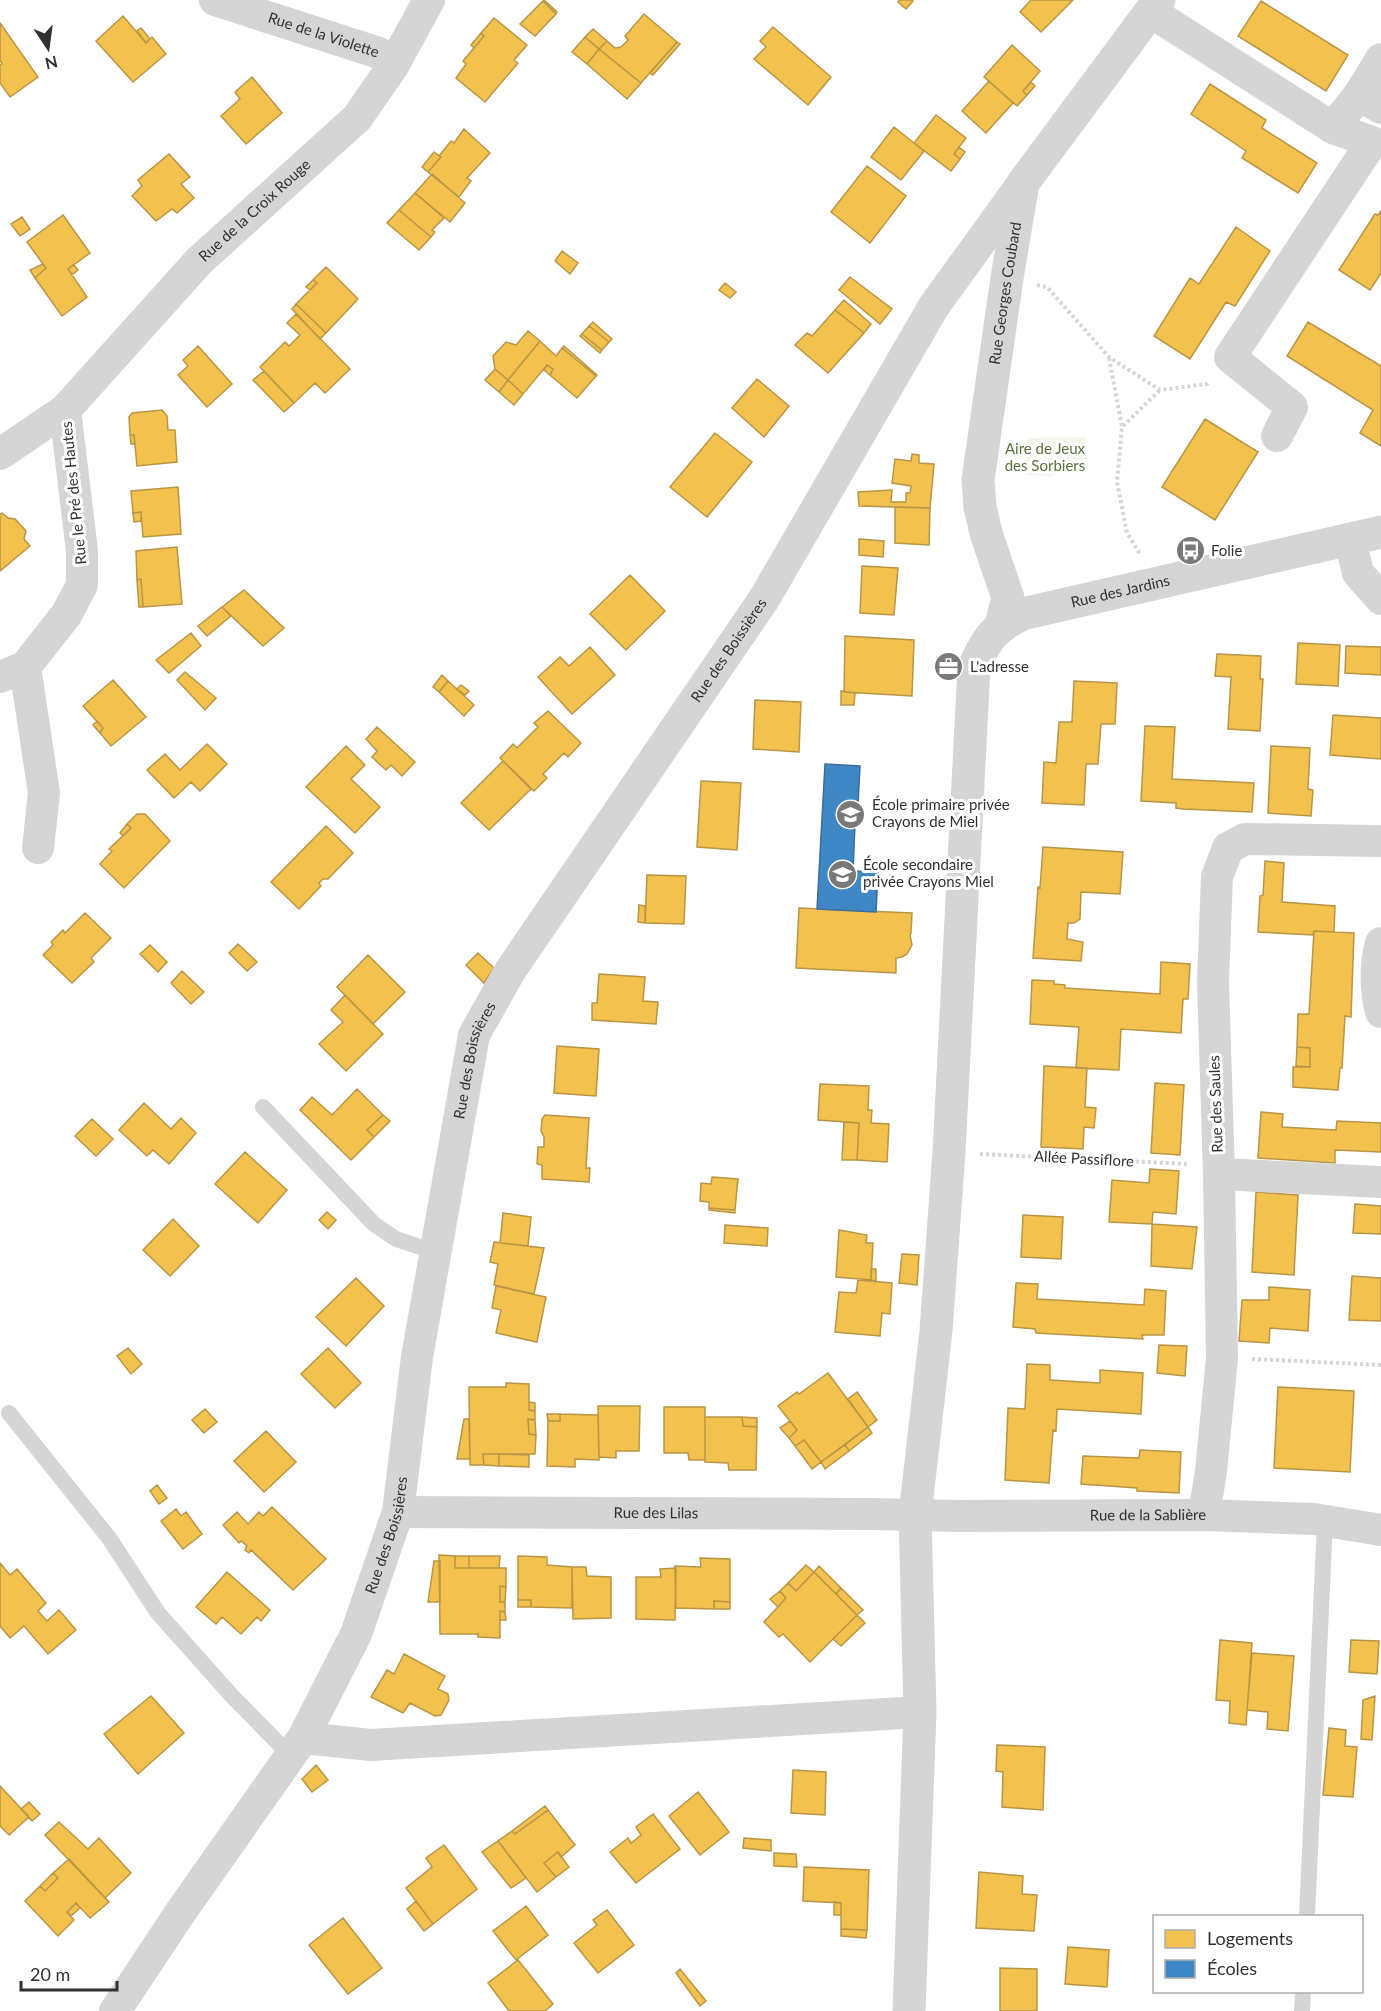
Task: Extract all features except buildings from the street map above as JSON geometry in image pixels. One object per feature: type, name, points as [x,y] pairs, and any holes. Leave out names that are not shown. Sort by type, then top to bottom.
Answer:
[{"type":"street","name":"Rue de la Violette","points":[[215,0],[380,53],[393,66]]},
{"type":"street","name":"Rue de la Croix Rouge","points":[[0,454],[65,410],[199,261],[357,118],[393,66],[429,0]]},
{"type":"street","points":[[1155,6],[1333,128],[1372,142],[1230,357],[1292,407],[1277,436]]},
{"type":"street","name":"Rue Georges Coubard","points":[[1001,625],[1008,598],[986,532],[980,507],[978,480],[1023,183],[1155,6]]},
{"type":"street","points":[[1333,128],[1370,102],[1381,59]]},
{"type":"street","name":"Rue des Boissières","points":[[115,2011],[186,1903],[296,1747],[356,1634],[399,1512],[417,1357],[474,1035],[510,971],[764,599],[934,306],[1023,183]]},
{"type":"street","name":"Rue le Pré des Hautes","points":[[38,848],[44,793],[13,672],[66,615],[82,585],[82,551],[65,410]]},
{"type":"street","points":[[1366,535],[1358,573],[1381,599]]},
{"type":"street","name":"Rue des Jardins","points":[[1001,625],[1042,609],[1366,535]]},
{"type":"street","points":[[909,2011],[920,1712],[915,1515],[936,1331],[949,1152],[974,667],[985,642],[1001,625]]},
{"type":"street","name":"Rue des Saules","points":[[1204,1515],[1211,1471],[1222,1358],[1213,982],[1217,877],[1228,848],[1245,839],[1381,841]]},
{"type":"street","points":[[1381,943],[1376,963],[1377,997],[1381,1012]]},
{"type":"street","points":[[1219,1170],[1381,1182]]},
{"type":"street","name":"Rue des Lilas","points":[[399,1512],[915,1515]]},
{"type":"street","name":"Rue de la Sablière","points":[[915,1515],[1204,1515],[1325,1521],[1381,1530]]},
{"type":"street","points":[[296,1747],[371,1745],[920,1712]]},
{"type":"lane","points":[[263,1107],[374,1224],[396,1239],[435,1252]]},
{"type":"lane","points":[[9,1413],[109,1538],[158,1613],[232,1696],[296,1747]]},
{"type":"lane","points":[[1306,1915],[1325,1521]]},
{"type":"lane","points":[[1302,2011],[1303,1993]]},
{"type":"path","points":[[1007,278],[1047,287],[1109,357],[1160,390]]},
{"type":"path","points":[[1109,357],[1122,427],[1117,482],[1127,532],[1140,553],[1149,586]]},
{"type":"path","points":[[1122,427],[1160,390],[1207,384],[1230,357]]},
{"type":"path","name":"Allée Passiflore","points":[[949,1152],[1219,1170]]},
{"type":"path","points":[[1222,1358],[1381,1365]]},
{"type":"green space","name":"Aire de Jeux des Sorbiers","points":[[1085,437],[1088,466],[1059,470],[1053,476],[1027,475],[1027,438]]},
{"type":"place","name":"Folie","points":[[1190,551]]},
{"type":"place","name":"L'adresse","points":[[949,667]]},
{"type":"place","name":"École primaire privée Crayons de Miel","points":[[851,814]]},
{"type":"place","name":"École secondaire privée Crayons Miel","points":[[842,874]]}]
